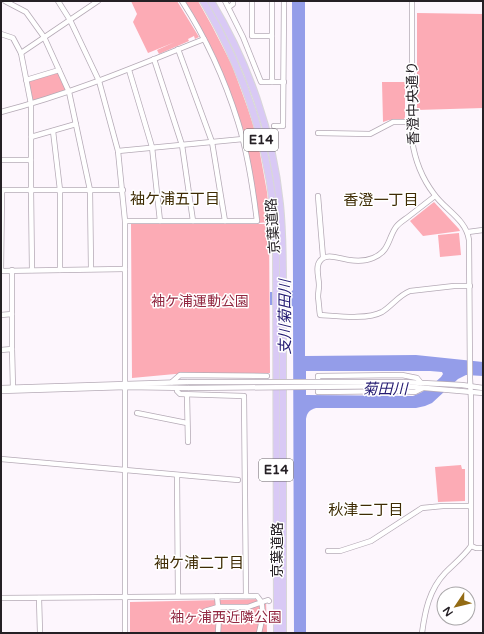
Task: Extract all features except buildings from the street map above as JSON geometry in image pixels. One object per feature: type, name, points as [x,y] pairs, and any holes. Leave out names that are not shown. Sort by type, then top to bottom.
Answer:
[{"type":"highway","name":"京葉道路","points":[[203,1],[220,31],[237,67],[250,101],[261,137],[269,177],[274,218],[276,237],[277,633]]},
{"type":"highway","name":"京葉道路","points":[[211,1],[241,57],[256,96],[273,160],[280,204],[284,290],[283,633]]},
{"type":"street","points":[[5,1],[26,12],[44,37],[69,92],[90,190],[91,269]]},
{"type":"street","points":[[58,1],[70,20],[99,81],[118,151],[125,222],[125,633]]},
{"type":"street","points":[[21,53],[98,1]]},
{"type":"street","points":[[125,222],[257,221],[254,193],[243,139],[227,89],[204,38],[182,1]]},
{"type":"street","points":[[225,1],[243,37],[261,82],[284,82]]},
{"type":"street","points":[[229,7],[233,4],[233,1]]},
{"type":"street","points":[[252,1],[252,36],[272,36]]},
{"type":"street","points":[[272,1],[272,82]]},
{"type":"street","points":[[274,126],[283,126],[284,1]]},
{"type":"street","name":"香澄中央通り","points":[[412,1],[412,140],[417,165],[435,196],[463,224],[468,232]]},
{"type":"street","points":[[1,34],[13,38],[21,53],[31,104],[32,270]]},
{"type":"street","points":[[1,112],[69,92],[129,70],[204,38]]},
{"type":"street","points":[[178,49],[212,142],[225,221]]},
{"type":"street","points":[[154,59],[182,145],[193,221]]},
{"type":"street","points":[[26,80],[59,70]]},
{"type":"street","points":[[129,70],[152,147],[160,221]]},
{"type":"street","points":[[318,133],[370,134],[393,122],[412,122]]},
{"type":"street","points":[[31,137],[76,124]]},
{"type":"street","points":[[53,131],[60,190],[60,270]]},
{"type":"street","points":[[118,151],[243,139]]},
{"type":"street","points":[[1,160],[31,160]]},
{"type":"street","points":[[122,190],[1,190],[1,270],[125,269]]},
{"type":"street","points":[[318,196],[323,257]]},
{"type":"street","points":[[435,196],[396,227],[389,244],[376,256],[358,260],[323,257],[319,261],[318,295],[320,316],[372,316],[383,311],[404,293],[454,286],[470,286]]},
{"type":"street","points":[[422,633],[426,607],[436,585],[444,574],[468,551],[471,546],[471,389],[468,232],[483,230]]},
{"type":"street","points":[[12,270],[13,389]]},
{"type":"street","points":[[1,314],[12,314]]},
{"type":"street","points":[[1,350],[12,349]]},
{"type":"street","points":[[172,382],[180,375],[267,376]]},
{"type":"street","points":[[421,383],[418,378],[402,375],[318,376],[318,392],[414,392],[423,388]]},
{"type":"street","points":[[1,388],[126,386],[172,382],[402,384],[423,388],[462,391],[483,388]]},
{"type":"street","points":[[126,386],[189,388],[421,383],[462,385],[483,393]]},
{"type":"street","points":[[177,388],[177,391],[180,394],[187,395],[244,396],[246,596]]},
{"type":"street","points":[[1,391],[13,389]]},
{"type":"street","points":[[187,395],[188,442]]},
{"type":"street","points":[[137,413],[187,423]]},
{"type":"street","points":[[1,459],[238,480]]},
{"type":"street","points":[[177,475],[178,596]]},
{"type":"street","points":[[328,551],[340,551],[371,541],[422,508],[470,506]]},
{"type":"street","points":[[471,546],[483,548]]},
{"type":"street","points":[[217,596],[219,617],[218,633]]},
{"type":"street","points":[[1,598],[257,596],[261,602],[262,615],[259,633]]},
{"type":"street","points":[[39,598],[40,633]]},
{"type":"street","points":[[205,611],[218,607],[248,607],[268,600],[269,601]]},
{"type":"green space","points":[[131,1],[177,1],[199,37],[195,39],[194,36],[188,39],[189,41],[159,54],[157,50],[175,42],[148,53],[133,22],[137,14]]},
{"type":"green space","points":[[184,1],[198,1],[232,65],[257,137],[267,192],[270,222],[258,223],[250,164],[243,132],[228,86],[215,55]]},
{"type":"green space","points":[[417,13],[483,14],[483,108],[417,110]]},
{"type":"green space","points":[[58,73],[67,91],[32,102],[28,81]]},
{"type":"green space","points":[[382,82],[405,82],[404,119],[383,122]]},
{"type":"green space","points":[[434,202],[460,231],[423,236],[410,221]]},
{"type":"green space","name":"袖ケ浦運動公園","points":[[131,224],[269,224],[270,373],[175,374],[132,378]]},
{"type":"green space","points":[[459,233],[461,255],[440,257],[438,235]]},
{"type":"green space","points":[[461,465],[462,469],[465,469],[465,501],[438,502],[435,467]]},
{"type":"green space","name":"袖ヶ浦西近隣公園","points":[[266,599],[267,633],[130,633],[130,602]]},
{"type":"water","points":[[292,1],[305,1],[305,356],[416,355],[483,362],[483,376],[466,375],[458,379],[432,403],[425,406],[416,408],[316,408],[308,413],[306,419],[306,633],[294,633],[293,307],[291,305],[270,305],[270,292],[291,292],[293,290]],"holes":[[[306,371],[442,372],[443,374],[441,377],[413,396],[306,395]]]},
{"type":"district","name":"袖ケ浦五丁目","points":[[175,199]]},
{"type":"district","name":"香澄一丁目","points":[[381,200]]},
{"type":"district","name":"秋津二丁目","points":[[366,510]]},
{"type":"district","name":"袖ケ浦二丁目","points":[[199,563]]},
{"type":"water label","name":"支川菊田川","points":[[285,317]]},
{"type":"water label","name":"菊田川","points":[[385,389]]}]
